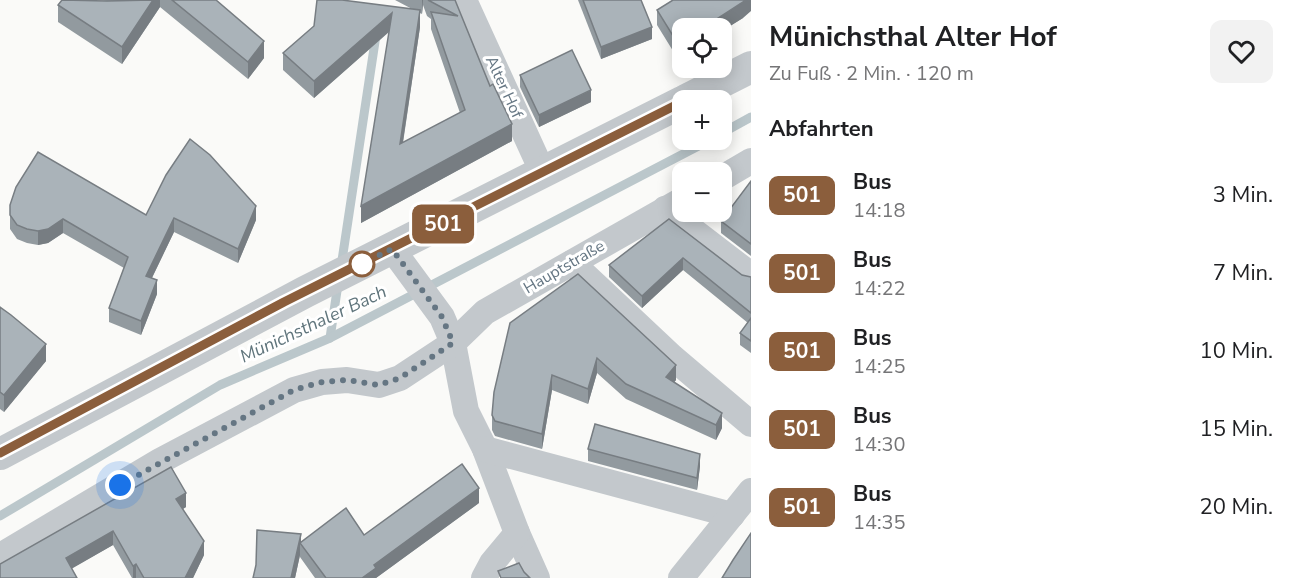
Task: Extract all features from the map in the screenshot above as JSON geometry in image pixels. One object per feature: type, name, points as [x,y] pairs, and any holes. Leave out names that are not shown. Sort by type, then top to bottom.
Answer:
[{"type":"street","name":"Alter Hof","points":[[464,0],[543,174]]},
{"type":"street","points":[[706,90],[751,67]]},
{"type":"street","points":[[0,453],[149,372],[672,107]]},
{"type":"street","points":[[732,172],[751,161]]},
{"type":"street","name":"Hauptstraße","points":[[0,556],[160,461],[294,390],[322,382],[347,380],[379,385],[400,378],[453,343],[485,312],[672,206]]},
{"type":"street","points":[[693,222],[751,275]]},
{"type":"street","points":[[392,249],[442,317],[453,343],[466,411],[485,449],[537,578]]},
{"type":"street","points":[[572,263],[672,357],[751,424]]},
{"type":"street","points":[[485,449],[732,515]]},
{"type":"street","points":[[681,578],[751,491]]},
{"type":"street","points":[[484,578],[492,563],[517,533]]},
{"type":"building","points":[[62,0],[153,0],[122,47],[58,5]]},
{"type":"building","points":[[172,0],[216,0],[264,41],[248,62]]},
{"type":"building","points":[[317,0],[342,0],[420,10],[400,144],[465,110],[431,12],[458,16],[428,0],[455,0],[490,86],[493,84],[512,124],[361,206],[392,13],[314,81],[283,53],[314,26]]},
{"type":"building","points":[[583,0],[641,0],[652,27],[601,47]]},
{"type":"building","points":[[673,0],[746,0],[718,18],[672,18],[672,34],[657,10]]},
{"type":"building","points":[[572,50],[591,90],[539,115],[520,75]]},
{"type":"building","points":[[190,139],[210,155],[256,206],[238,249],[174,218],[146,276],[157,280],[141,321],[109,308],[128,257],[63,219],[48,229],[38,231],[17,225],[10,215],[10,205],[16,187],[38,152],[146,215],[166,175]]},
{"type":"building","points":[[751,181],[751,244],[722,222],[732,222],[732,206]]},
{"type":"building","points":[[669,219],[742,275],[751,277],[751,313],[683,258],[642,296],[609,265]]},
{"type":"building","points":[[578,274],[676,365],[666,377],[722,413],[716,425],[626,384],[597,358],[588,389],[552,375],[542,434],[495,421],[492,415],[494,392],[510,323]]},
{"type":"building","points":[[0,307],[46,344],[4,395],[0,392]]},
{"type":"building","points":[[751,318],[751,341],[740,333]]},
{"type":"building","points":[[595,424],[700,454],[697,478],[588,449]]},
{"type":"building","points":[[462,464],[479,488],[374,565],[376,568],[362,578],[326,578],[300,543],[346,508],[364,535]]},
{"type":"building","points":[[171,467],[186,493],[176,499],[204,541],[185,578],[144,578],[136,564],[133,566],[113,531],[66,558],[77,578],[0,578],[0,564]]},
{"type":"building","points":[[257,530],[301,534],[291,578],[253,578],[256,565]]},
{"type":"building","points":[[751,533],[751,578],[722,578],[733,560]]},
{"type":"building","points":[[519,563],[530,578],[501,578],[498,571]]},
{"type":"waterway","points":[[341,267],[376,35]]},
{"type":"waterway","name":"Münichsthaler Bach","points":[[732,127],[751,117]]},
{"type":"waterway","name":"Münichsthaler Bach","points":[[0,516],[220,385],[330,338],[691,150]]},
{"type":"waterway","points":[[330,338],[338,284]]},
{"type":"bus line","name":"501","points":[[0,453],[284,302],[672,107]]},
{"type":"route","points":[[120,485],[160,461],[294,390],[322,382],[347,380],[379,385],[400,378],[453,343],[442,317],[392,249],[357,266],[362,264]]}]
